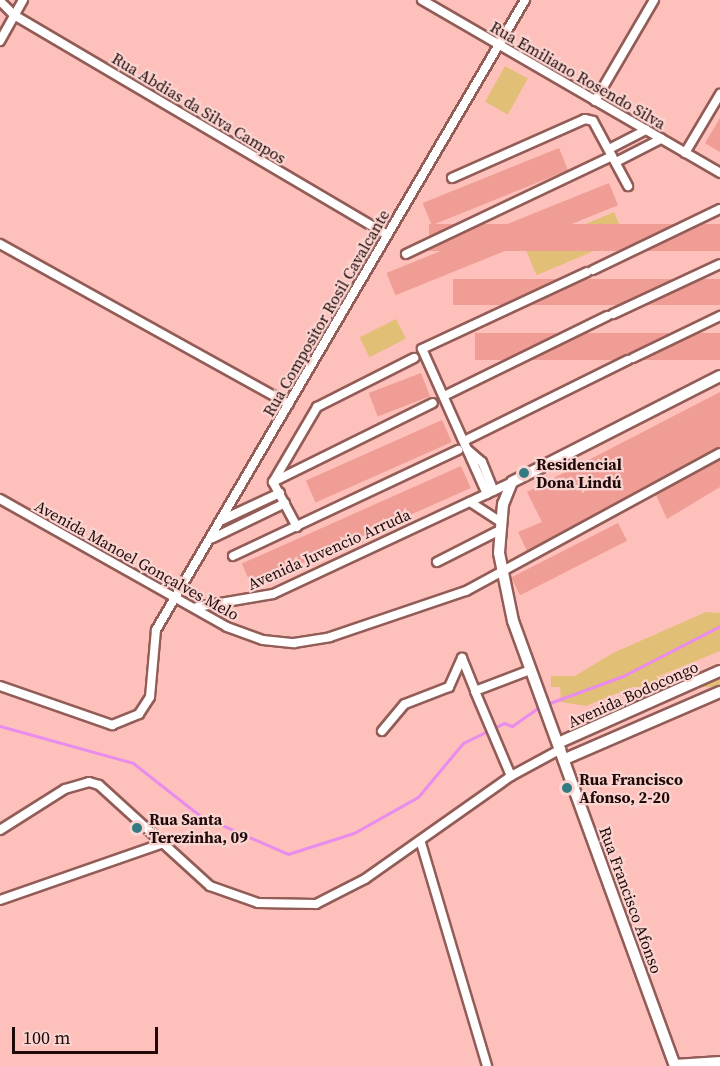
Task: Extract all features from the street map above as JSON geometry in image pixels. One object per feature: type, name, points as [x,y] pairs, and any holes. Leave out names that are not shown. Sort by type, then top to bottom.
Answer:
[{"type":"street","points":[[0,40],[23,0]]},
{"type":"street","name":"Rua Emiliano Rosendo Silva","points":[[422,0],[720,173]]},
{"type":"street","name":"Rua Compositor Rosil Cavalcante","points":[[0,686],[112,725],[139,714],[150,697],[156,630],[212,538],[497,44],[525,0]]},
{"type":"street","points":[[595,101],[654,0]]},
{"type":"street","name":"Rua Abdias da Silva Campos","points":[[0,1],[15,15],[387,235]]},
{"type":"street","points":[[685,153],[720,94]]},
{"type":"street","points":[[452,178],[585,119],[593,121],[628,186]]},
{"type":"street","points":[[612,156],[646,130]]},
{"type":"street","points":[[406,254],[612,156],[661,139]]},
{"type":"street","points":[[490,492],[468,450],[422,349],[720,209]]},
{"type":"street","points":[[0,244],[289,404]]},
{"type":"street","points":[[444,396],[720,264]]},
{"type":"street","points":[[464,441],[720,316]]},
{"type":"street","points":[[273,482],[317,407],[414,358]]},
{"type":"street","points":[[513,482],[720,376]]},
{"type":"street","points":[[273,482],[433,403]]},
{"type":"street","points":[[233,556],[458,450]]},
{"type":"street","name":"Avenida Manoel Gonçalves Melo","points":[[0,499],[249,636],[294,644],[330,637],[501,574],[720,453]]},
{"type":"street","points":[[273,482],[297,526]]},
{"type":"street","name":"Avenida Juvencio Arruda","points":[[197,607],[265,597],[513,482]]},
{"type":"street","name":"Rua Francisco Afonso","points":[[513,482],[500,526],[501,574],[530,670],[675,1065]]},
{"type":"street","points":[[222,520],[280,493]]},
{"type":"street","points":[[437,562],[500,526],[470,502]]},
{"type":"street","points":[[212,538],[285,503]]},
{"type":"street","points":[[382,731],[405,704],[449,687],[462,658],[511,776]]},
{"type":"street","points":[[475,691],[530,670]]},
{"type":"street","name":"Avenida Bodocongo","points":[[0,830],[65,789],[88,782],[99,785],[210,886],[286,907],[338,896],[421,843],[511,776],[720,671]]},
{"type":"street","name":"Avenida Bodocongo","points":[[561,750],[720,692]]},
{"type":"street","points":[[0,900],[164,843]]},
{"type":"street","points":[[421,843],[487,1066]]},
{"type":"street","points":[[667,1066],[720,1062]]},
{"type":"shaded area","points":[[505,66],[528,79],[508,114],[485,102]]},
{"type":"shaded area","points":[[614,212],[625,238],[537,275],[526,250]]},
{"type":"shaded area","points":[[396,319],[406,339],[369,357],[359,338]]},
{"type":"shaded area","points":[[706,612],[720,613],[720,651],[586,706],[561,702],[560,685],[613,653]]},
{"type":"shaded area","points":[[551,676],[720,676],[720,687],[551,687]]},
{"type":"building","points":[[720,118],[720,152],[705,143]]},
{"type":"building","points":[[559,148],[568,170],[432,225],[423,203]]},
{"type":"building","points":[[609,183],[618,205],[395,295],[386,273]]},
{"type":"building","points":[[429,224],[720,224],[720,251],[429,251]]},
{"type":"building","points":[[453,279],[720,279],[720,305],[453,305]]},
{"type":"building","points":[[475,333],[720,333],[720,360],[475,360]]},
{"type":"building","points":[[421,373],[430,396],[378,416],[369,393]]},
{"type":"building","points":[[720,392],[720,447],[527,551],[518,532],[542,522],[527,492]]},
{"type":"building","points":[[442,420],[452,442],[316,503],[306,481]]},
{"type":"building","points":[[720,460],[720,487],[667,519],[656,495]]},
{"type":"building","points":[[461,466],[471,488],[252,586],[242,564]]},
{"type":"building","points":[[618,523],[627,541],[520,595],[511,577]]},
{"type":"waterway","points":[[547,704],[623,676],[720,626]]},
{"type":"waterway","points":[[0,726],[133,763],[199,815],[288,854],[354,833],[418,797],[463,743],[504,723],[512,726],[541,706]]},
{"type":"place","name":"Residencial Dona Lindú","points":[[524,473]]},
{"type":"place","name":"Rua Francisco Afonso, 2-20","points":[[567,788]]},
{"type":"place","name":"Rua Santa Terezinha, 09","points":[[137,828]]}]
